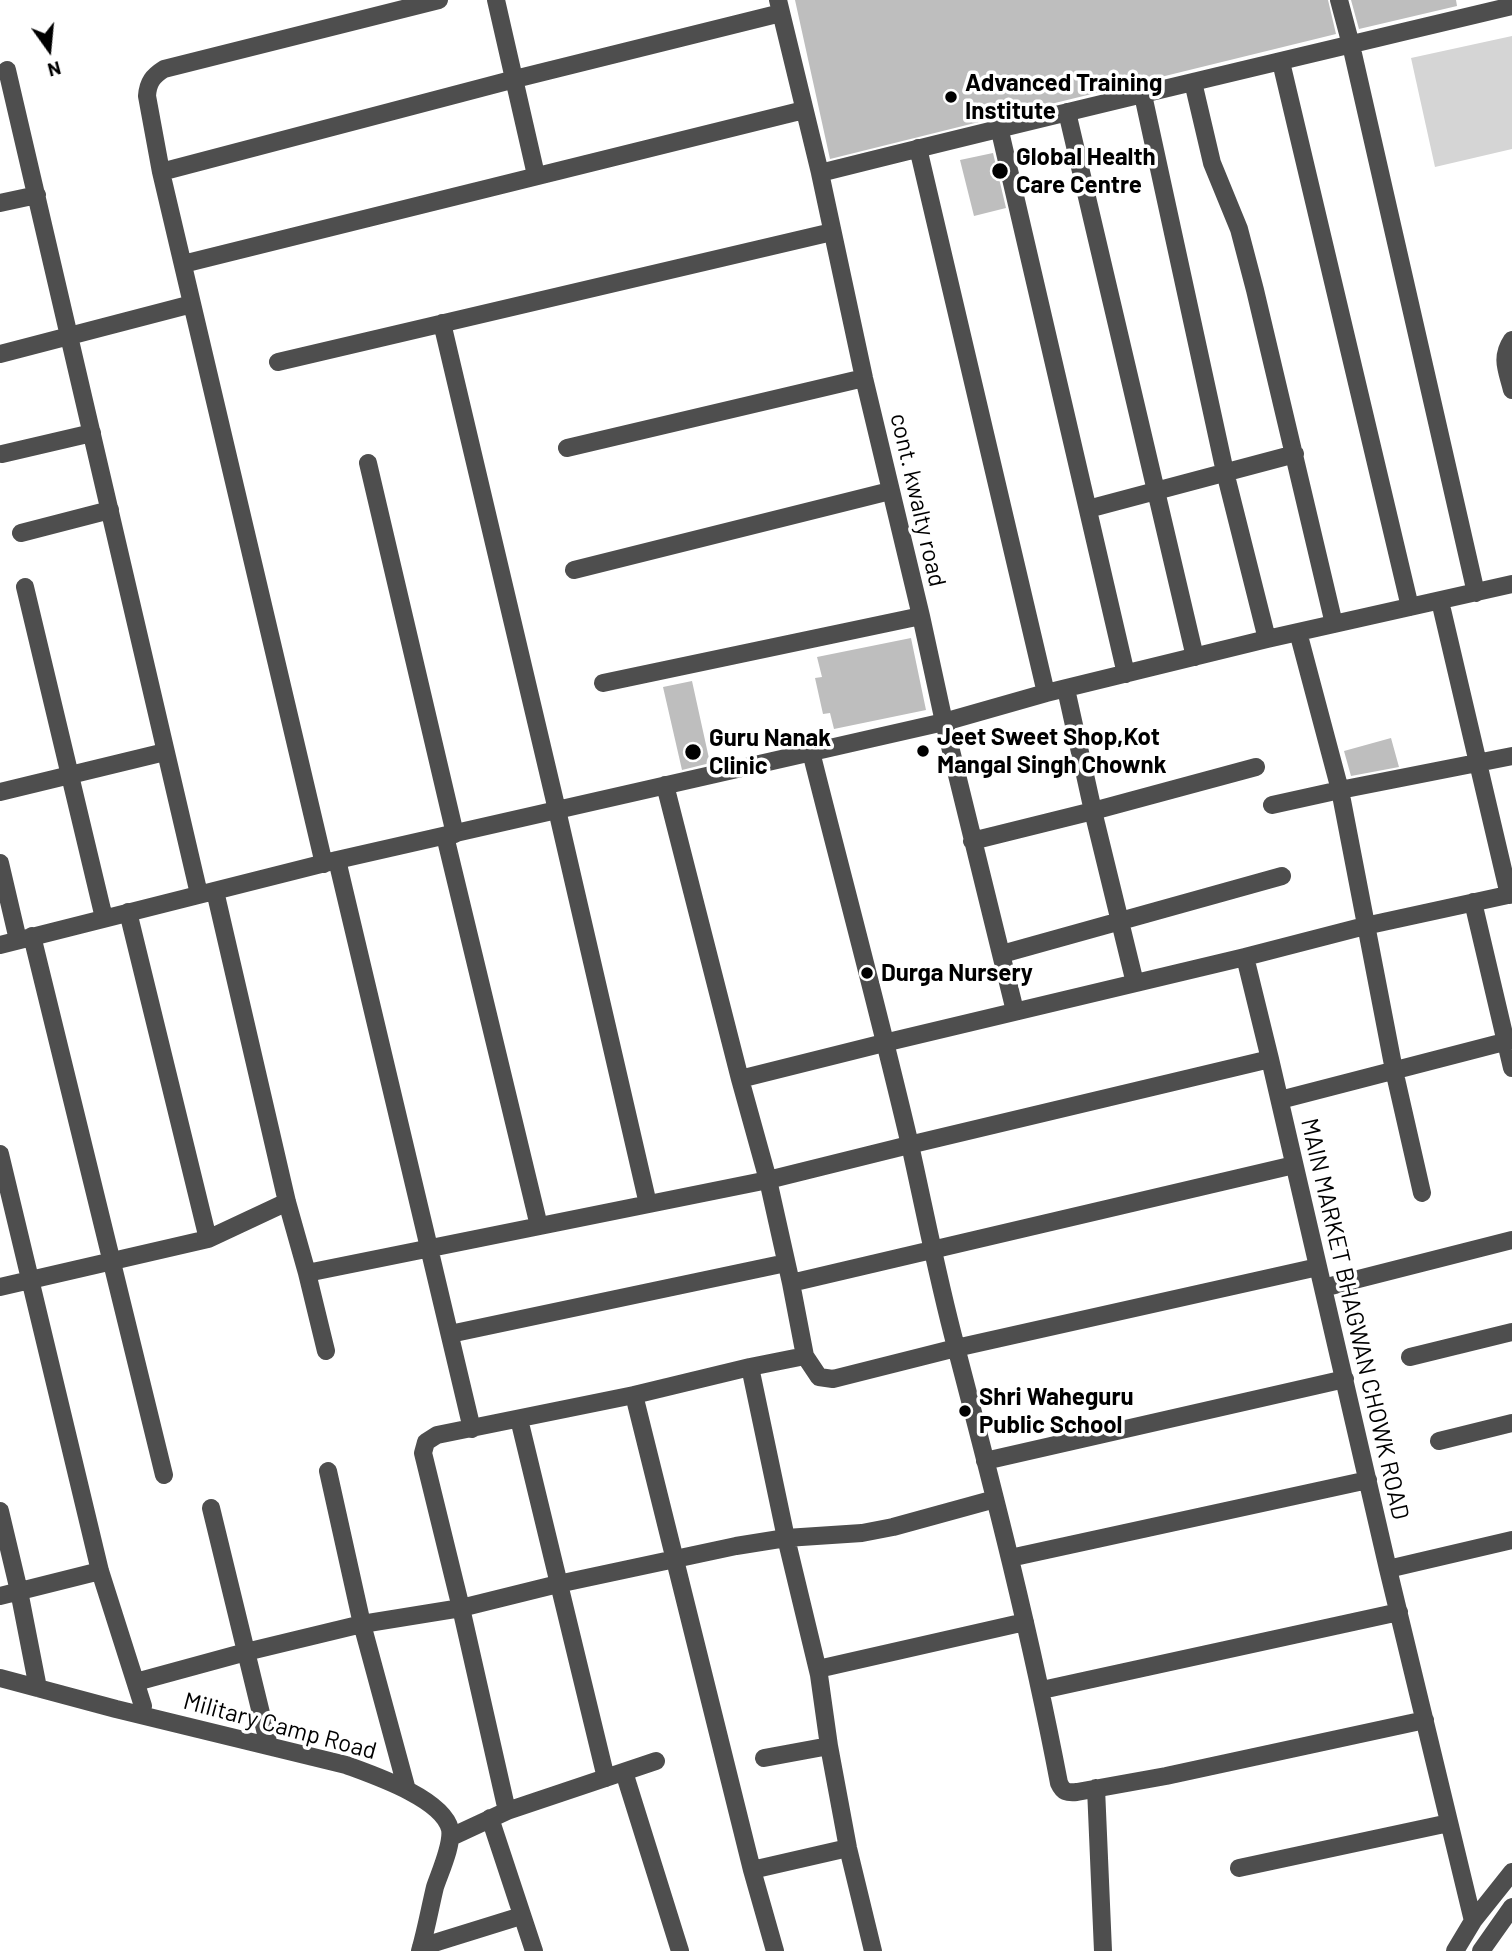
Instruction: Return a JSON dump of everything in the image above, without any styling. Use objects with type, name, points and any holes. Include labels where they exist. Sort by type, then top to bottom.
[{"type":"street","points":[[439,0],[164,69],[150,80],[147,96],[161,172],[192,304],[430,1247],[472,1429]]},
{"type":"street","points":[[496,0],[536,175]]},
{"type":"street","points":[[1339,0],[1476,593]]},
{"type":"street","points":[[820,173],[999,127],[1512,6]]},
{"type":"street","points":[[161,172],[779,7]]},
{"type":"street","name":"cont. kwalty road","points":[[779,7],[820,173],[864,378],[944,722],[1015,1011]]},
{"type":"street","points":[[1281,62],[1409,607]]},
{"type":"street","points":[[7,70],[165,752],[207,892],[326,1350]]},
{"type":"street","points":[[1193,82],[1212,163],[1242,242],[1334,624]]},
{"type":"street","points":[[1143,94],[1225,472],[1266,639]]},
{"type":"street","points":[[183,264],[804,110]]},
{"type":"street","points":[[1068,112],[1195,657]]},
{"type":"street","points":[[999,127],[1126,674]]},
{"type":"street","points":[[918,148],[1046,694]]},
{"type":"street","points":[[0,203],[37,195]]},
{"type":"street","points":[[278,362],[832,232]]},
{"type":"street","points":[[0,354],[192,304]]},
{"type":"street","points":[[442,323],[648,1204]]},
{"type":"street","points":[[1512,340],[1505,352],[1505,361],[1512,390]]},
{"type":"street","points":[[568,447],[864,378]]},
{"type":"street","points":[[2,454],[92,433]]},
{"type":"street","points":[[1088,509],[1294,454]]},
{"type":"street","points":[[368,463],[539,1226]]},
{"type":"street","points":[[574,570],[890,491]]},
{"type":"street","points":[[21,533],[110,510]]},
{"type":"street","points":[[17,940],[331,862],[944,722],[1266,639],[1512,584]]},
{"type":"street","points":[[25,587],[104,918]]},
{"type":"street","points":[[740,1080],[1365,926],[1510,894],[1440,601]]},
{"type":"street","points":[[603,683],[921,616]]},
{"type":"street","points":[[1298,632],[1340,790],[1394,1070],[1422,1193]]},
{"type":"street","points":[[1066,689],[1135,983]]},
{"type":"street","points":[[0,792],[165,752]]},
{"type":"street","points":[[811,752],[1010,1558],[1061,1789],[1068,1793],[1166,1776],[1425,1720]]},
{"type":"street","points":[[1272,805],[1512,756]]},
{"type":"street","points":[[972,841],[1256,767]]},
{"type":"street","points":[[665,785],[768,1180],[805,1356],[819,1377],[832,1379],[956,1348],[1318,1266]]},
{"type":"street","points":[[0,863],[17,940],[110,1262],[164,1475]]},
{"type":"street","points":[[1002,954],[1282,876]]},
{"type":"street","points":[[1473,902],[1509,1041],[1512,1068]]},
{"type":"street","points":[[128,912],[208,1239]]},
{"type":"street","name":"MAIN MARKET BHAGWAN CHOWK ROAD","points":[[1245,957],[1473,1921]]},
{"type":"street","points":[[1280,1100],[1509,1041]]},
{"type":"street","points":[[307,1273],[768,1180],[1270,1059]]},
{"type":"street","points":[[0,1154],[100,1571],[143,1706]]},
{"type":"street","points":[[791,1283],[1294,1165]]},
{"type":"street","points":[[0,1287],[208,1239],[287,1202]]},
{"type":"street","points":[[1323,1289],[1512,1240]]},
{"type":"street","points":[[450,1334],[786,1263]]},
{"type":"street","points":[[1410,1357],[1512,1332]]},
{"type":"street","points":[[507,1811],[423,1454],[426,1443],[437,1435],[634,1395],[805,1356]]},
{"type":"street","points":[[750,1367],[786,1538],[818,1669],[848,1848],[873,1951]]},
{"type":"street","points":[[985,1461],[1345,1379]]},
{"type":"street","points":[[634,1395],[752,1870],[775,1951]]},
{"type":"street","points":[[519,1419],[606,1778]]},
{"type":"street","points":[[1439,1441],[1512,1423]]},
{"type":"street","points":[[328,1471],[362,1625],[407,1790]]},
{"type":"street","points":[[1010,1558],[1368,1480]]},
{"type":"street","points":[[136,1682],[246,1652],[362,1625],[461,1608],[736,1546],[786,1538],[862,1533],[893,1527],[995,1499]]},
{"type":"street","points":[[211,1508],[269,1746]]},
{"type":"street","points":[[0,1511],[38,1688]]},
{"type":"street","points":[[1388,1569],[1512,1540]]},
{"type":"street","points":[[0,1596],[100,1571]]},
{"type":"street","points":[[1041,1690],[1399,1612]]},
{"type":"street","points":[[818,1669],[1025,1622]]},
{"type":"street","name":"Military Camp Road","points":[[0,1678],[346,1765],[407,1790],[435,1809],[450,1827],[451,1837]]},
{"type":"street","points":[[764,1758],[829,1746]]},
{"type":"street","points":[[421,1949],[435,1888],[451,1837],[507,1811],[656,1762]]},
{"type":"street","points":[[624,1772],[680,1951]]},
{"type":"street","points":[[1096,1788],[1103,1951]]},
{"type":"street","points":[[490,1818],[534,1951]]},
{"type":"street","points":[[1239,1868],[1449,1823]]},
{"type":"street","points":[[752,1870],[848,1848]]},
{"type":"street","points":[[1455,1951],[1473,1921],[1512,1872]]},
{"type":"street","points":[[1481,1951],[1512,1907]]},
{"type":"street","points":[[421,1949],[521,1916]]},
{"type":"shaded area","points":[[1512,36],[1512,149],[1435,167],[1411,58]]},
{"type":"building","name":"Advanced Training Institute","points":[[795,0],[1328,0],[1336,34],[830,159]]},
{"type":"building","points":[[1351,0],[1456,0],[1457,6],[1359,29]]},
{"type":"building","points":[[993,153],[1006,208],[974,216],[960,160]]},
{"type":"building","points":[[911,638],[926,710],[834,729],[830,713],[823,714],[815,678],[822,677],[817,657]]},
{"type":"building","points":[[692,681],[710,763],[682,770],[663,687]]},
{"type":"building","points":[[1391,738],[1399,767],[1351,776],[1344,751]]},
{"type":"place","name":"Advanced Training Institute","points":[[951,97]]},
{"type":"place","name":"Global Health Care Centre","points":[[1000,171]]},
{"type":"place","name":"Jeet Sweet Shop,Kot Mangal Singh Chownk","points":[[923,751]]},
{"type":"place","name":"Guru Nanak Clinic","points":[[693,752]]},
{"type":"place","name":"Durga Nursery","points":[[867,973]]},
{"type":"place","name":"Shri Waheguru Public School","points":[[965,1411]]}]
